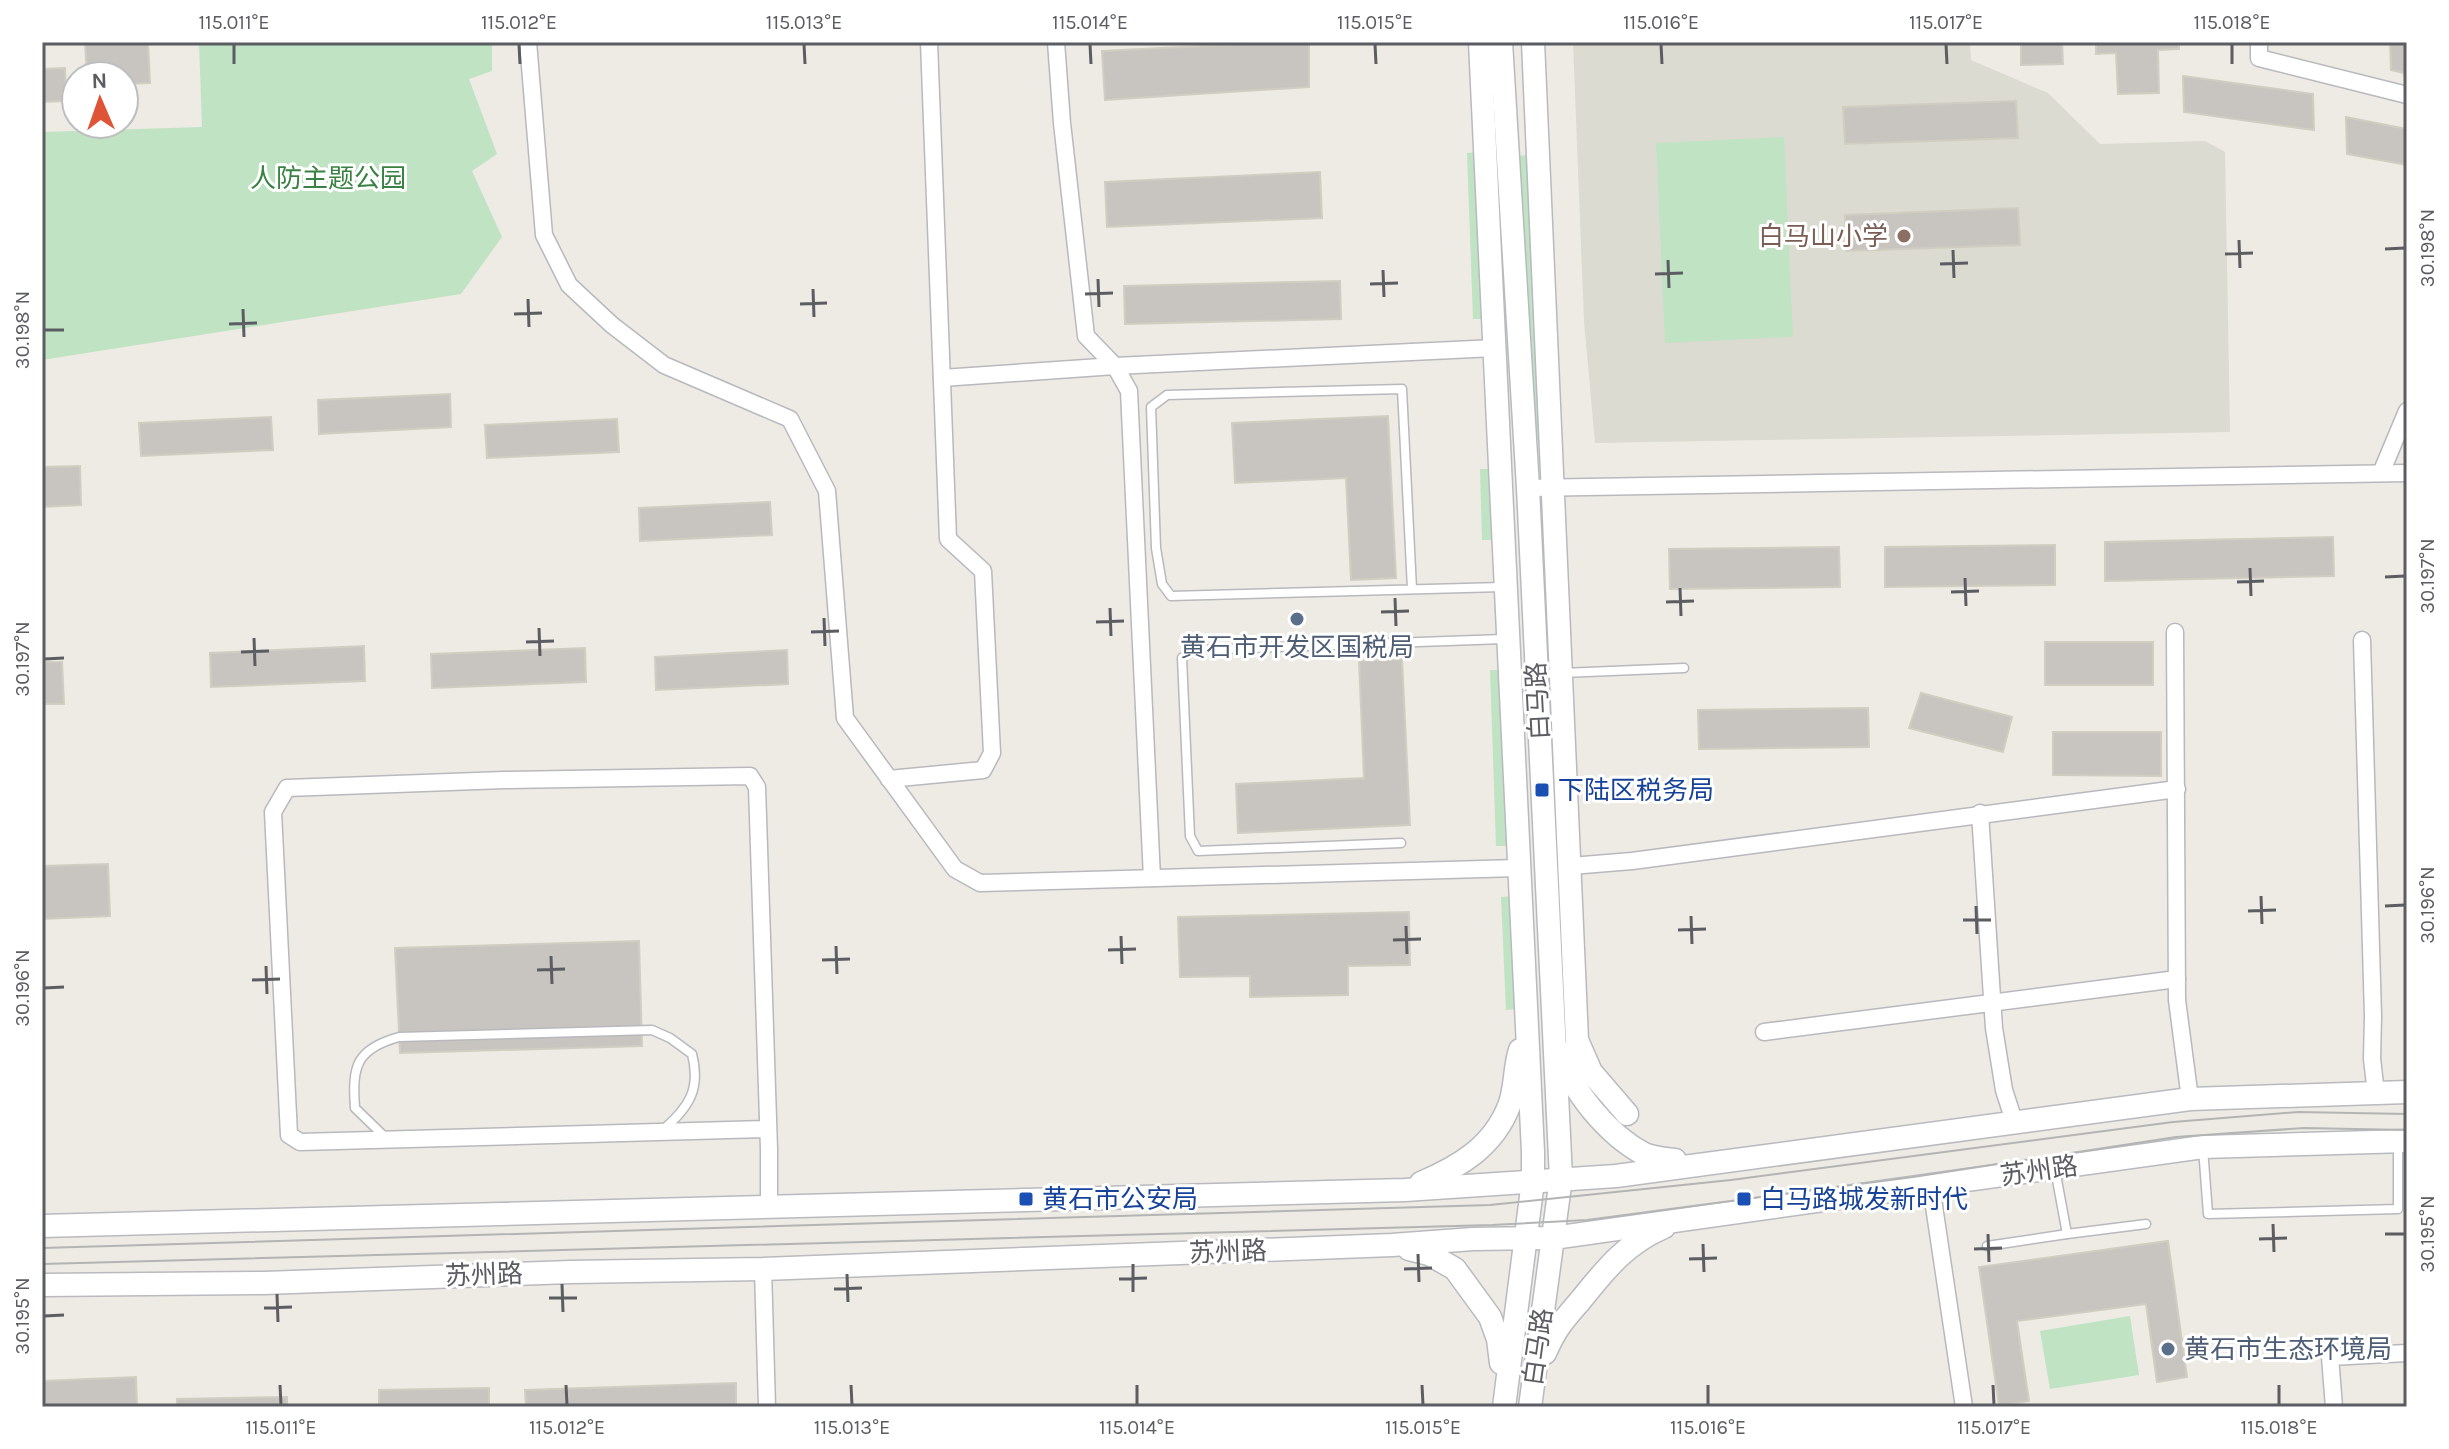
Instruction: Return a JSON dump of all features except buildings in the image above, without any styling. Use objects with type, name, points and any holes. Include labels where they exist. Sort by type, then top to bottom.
[{"type":"main road","name":"白马路","points":[[1480,42],[1533,1181],[1505,1402]]},
{"type":"main road","name":"白马路","points":[[1501,42],[1528,488],[1561,1178],[1530,1404]]},
{"type":"main road","points":[[1533,42],[1577,1040],[1591,1072],[1627,1114]]},
{"type":"main road","points":[[1552,1005],[1565,1065],[1593,1111],[1610,1129],[1646,1155],[1696,1164]]},
{"type":"main road","points":[[1405,1190],[1463,1164],[1485,1145],[1509,1105],[1527,1030]]},
{"type":"main road","name":"苏州路","points":[[42,1226],[1405,1190],[1616,1176],[2190,1099],[2407,1092]]},
{"type":"main road","name":"苏州路","points":[[42,1285],[264,1283],[570,1272],[763,1269],[1553,1238],[2203,1147],[2402,1141]]},
{"type":"main road","points":[[1530,1404],[1541,1362],[1557,1326],[1601,1273],[1643,1236],[1683,1218]]},
{"type":"main road","points":[[1392,1245],[1429,1254],[1455,1269],[1490,1317],[1498,1339],[1505,1402]]},
{"type":"street","points":[[528,42],[544,235],[569,285],[612,325],[664,365],[790,419],[827,491],[845,718],[955,869],[980,883],[1518,868]]},
{"type":"street","points":[[889,779],[983,770],[992,753],[983,571],[948,539],[929,42]]},
{"type":"street","points":[[1056,42],[1086,336],[1115,366],[1129,391],[1152,878]]},
{"type":"street","points":[[2259,42],[2259,58],[2407,95]]},
{"type":"street","points":[[942,378],[1115,366],[1495,348]]},
{"type":"street","points":[[2381,473],[2407,411]]},
{"type":"street","points":[[1528,488],[2407,473]]},
{"type":"street","points":[[2175,632],[2177,1000],[2190,1099]]},
{"type":"street","points":[[2362,640],[2372,1059],[2376,1093]]},
{"type":"street","points":[[768,1129],[300,1142],[289,1135],[273,812],[287,788],[750,776],[757,787],[768,1129],[769,1206]]},
{"type":"street","points":[[1571,866],[1632,861],[2177,789]]},
{"type":"street","points":[[1980,813],[1992,1001],[2004,1090],[2014,1121]]},
{"type":"street","points":[[1764,1032],[2177,979]]},
{"type":"street","points":[[1931,1186],[1964,1407]]},
{"type":"street","points":[[763,1269],[767,1407]]},
{"type":"street","points":[[2334,1407],[2330,1357],[2407,1353]]},
{"type":"lane","points":[[1412,589],[1402,389],[1167,395],[1151,407],[1156,548],[1162,584],[1171,596],[1412,589],[1507,586]]},
{"type":"lane","points":[[1401,843],[1198,851],[1190,836],[1182,658],[1193,650],[1509,639]]},
{"type":"lane","points":[[1537,674],[1684,668]]},
{"type":"lane","points":[[388,1140],[355,1108],[353,1077],[363,1055],[379,1043],[399,1037],[652,1030],[670,1038],[692,1054],[696,1069],[695,1084],[685,1110],[660,1132]]},
{"type":"lane","points":[[2203,1147],[2208,1214],[2398,1209],[2402,1141]]},
{"type":"lane","points":[[2055,1168],[2067,1234]]},
{"type":"lane","points":[[1987,1246],[2146,1224]]},
{"type":"shaded area","name":"白马山小学","points":[[1573,42],[1970,42],[1971,60],[2048,93],[2100,144],[2205,141],[2225,152],[2230,432],[1595,443],[1584,321]]},
{"type":"green space","name":"人防主题公园","points":[[199,42],[492,42],[492,71],[469,79],[497,154],[472,171],[502,237],[461,294],[42,360],[42,132],[60,131],[60,140],[140,140],[140,129],[202,127]]},
{"type":"green space","points":[[1784,137],[1793,337],[1665,343],[1656,143]]},
{"type":"green space","points":[[1478,152],[1484,319],[1473,319],[1467,153]]},
{"type":"green space","points":[[1528,155],[1541,440],[1530,441],[1517,156]]},
{"type":"green space","points":[[1480,469],[1490,469],[1492,540],[1482,540]]},
{"type":"green space","points":[[1490,670],[1501,670],[1507,846],[1496,846]]},
{"type":"green space","points":[[1512,896],[1517,1009],[1506,1010],[1501,897]]},
{"type":"green space","points":[[2130,1316],[2139,1375],[2050,1389],[2040,1331]]},
{"type":"tram line","points":[[42,1248],[1490,1205],[1731,1180],[2173,1122],[2298,1112],[2407,1114]]},
{"type":"tram line","points":[[42,1264],[1587,1220],[1913,1177],[2176,1137],[2304,1128],[2407,1130]]},
{"type":"place","name":"白马山小学","points":[[1904,236]]},
{"type":"place","name":"黄石市开发区国税局","points":[[1297,619]]},
{"type":"place","name":"下陆区税务局","points":[[1542,790]]},
{"type":"place","name":"黄石市公安局","points":[[1026,1199]]},
{"type":"place","name":"白马路城发新时代","points":[[1744,1199]]},
{"type":"place","name":"黄石市生态环境局","points":[[2168,1349]]}]
